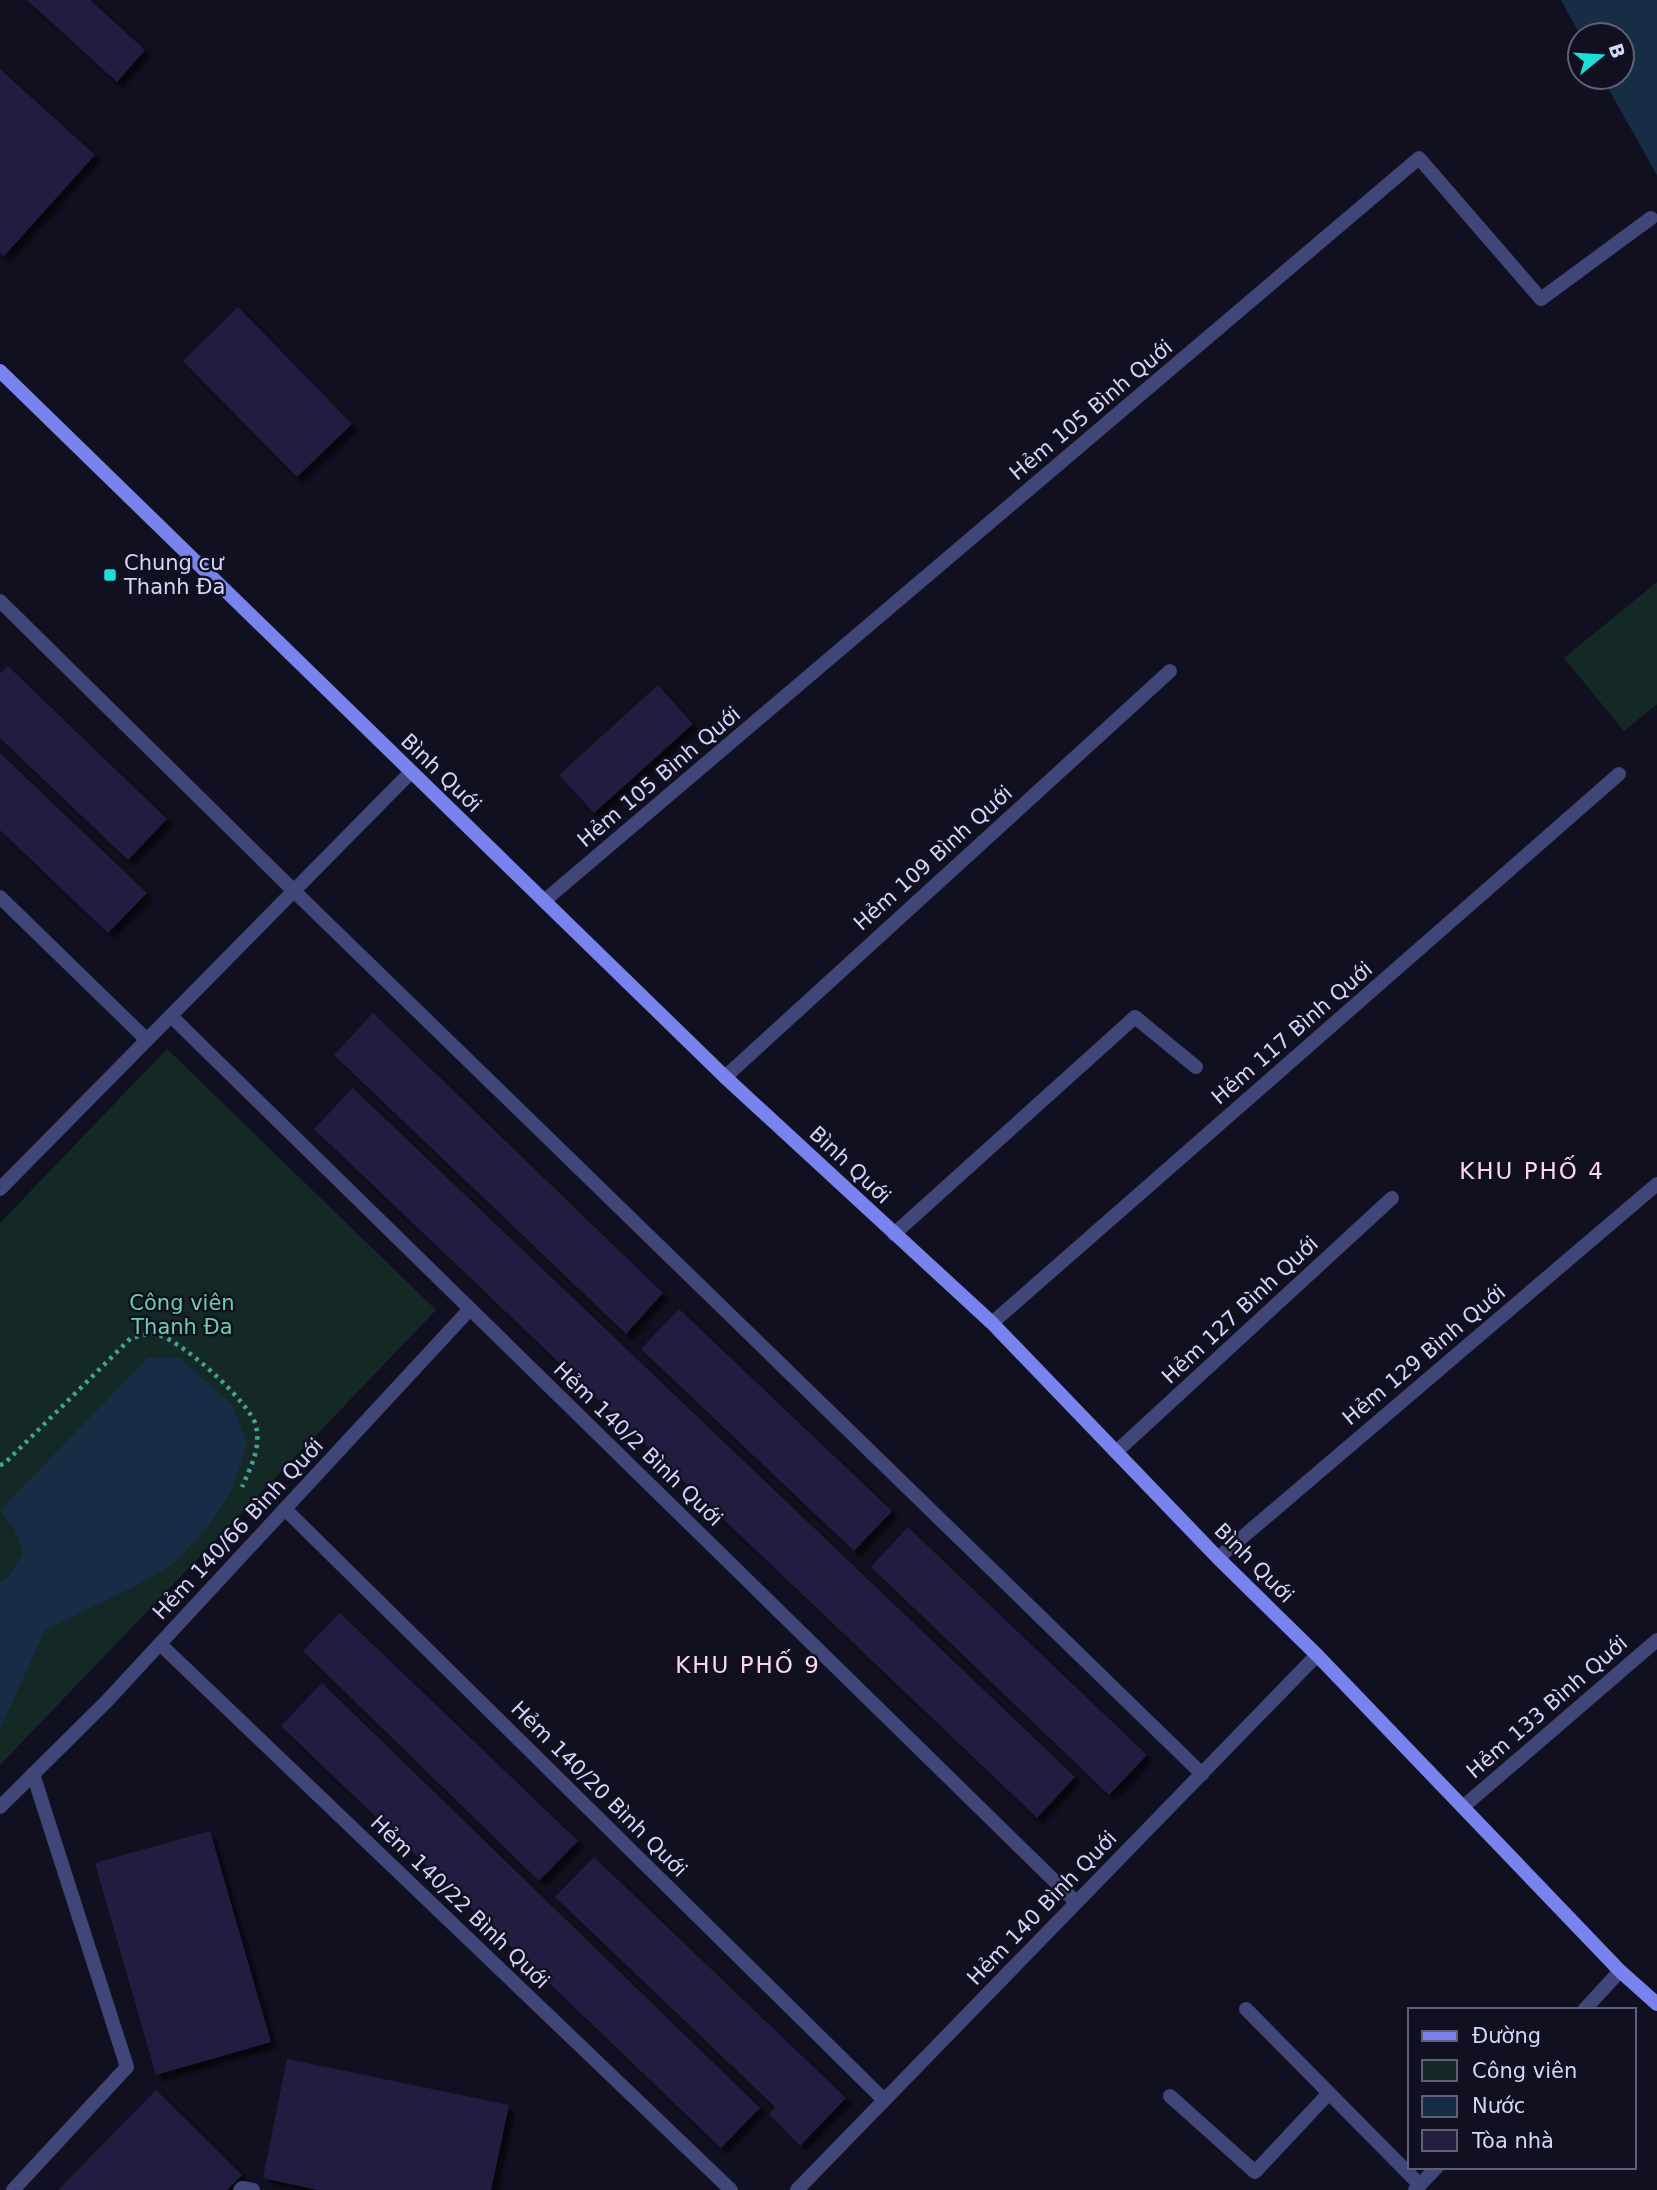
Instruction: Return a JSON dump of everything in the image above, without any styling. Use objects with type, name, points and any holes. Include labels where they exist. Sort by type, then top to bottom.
[{"type":"main road","name":"Bình Quới","points":[[0,372],[725,1077],[992,1323],[1217,1558],[1317,1655],[1464,1806],[1620,1971],[1657,2004]]},
{"type":"street","name":"Hẻm 105 Bình Quới","points":[[544,901],[1419,158],[1541,299],[1651,218]]},
{"type":"street","points":[[0,601],[294,891],[1202,1774]]},
{"type":"street","name":"Hẻm 109 Bình Quới","points":[[725,1077],[1170,671]]},
{"type":"street","points":[[0,1189],[411,772]]},
{"type":"street","name":"Hẻm 117 Bình Quới","points":[[992,1323],[1619,774]]},
{"type":"street","points":[[0,897],[147,1040]]},
{"type":"street","name":"Hẻm 140/2 Bình Quới","points":[[171,1016],[1076,1902]]},
{"type":"street","points":[[894,1234],[1135,1017],[1196,1067]]},
{"type":"street","name":"Hẻm 129 Bình Quới","points":[[1217,1558],[1657,1184]]},
{"type":"street","name":"Hẻm 127 Bình Quới","points":[[1116,1452],[1392,1198]]},
{"type":"street","name":"Hẻm 140/66 Bình Quới","points":[[0,1807],[160,1644],[470,1309]]},
{"type":"street","name":"Hẻm 140/20 Bình Quới","points":[[285,1509],[884,2100]]},
{"type":"street","name":"Hẻm 133 Bình Quới","points":[[1464,1806],[1657,1640]]},
{"type":"street","name":"Hẻm 140/22 Bình Quới","points":[[160,1644],[731,2190]]},
{"type":"street","name":"Hẻm 140 Bình Quới","points":[[797,2190],[1317,1655]]},
{"type":"street","points":[[13,2190],[127,2067],[33,1774]]},
{"type":"street","points":[[1586,2008],[1620,1971]]},
{"type":"street","points":[[1246,2009],[1418,2188],[1435,2169]]},
{"type":"street","points":[[1170,2096],[1255,2172],[1329,2093]]},
{"type":"path","points":[[0,1465],[131,1338],[155,1333],[181,1346],[238,1396],[256,1423],[258,1451],[242,1488]]},
{"type":"green space","points":[[1657,582],[1657,704],[1624,731],[1564,658]]},
{"type":"green space","name":"Công viên Thanh Đa","points":[[167,1049],[436,1310],[0,1765],[0,1223]]},
{"type":"water","points":[[1561,0],[1657,0],[1657,175],[1610,91],[1636,91],[1636,21],[1572,21]]},
{"type":"water","points":[[148,1358],[180,1358],[233,1406],[247,1445],[233,1487],[209,1526],[171,1566],[45,1630],[0,1729],[0,1582],[8,1578],[23,1553],[14,1529],[0,1510]]},
{"type":"building","points":[[27,0],[90,0],[145,50],[117,82]]},
{"type":"building","points":[[0,69],[95,155],[4,256],[0,252]]},
{"type":"building","points":[[238,307],[352,424],[297,477],[183,361]]},
{"type":"building","points":[[8,666],[167,819],[128,860],[0,738],[0,674]]},
{"type":"building","points":[[658,685],[693,724],[594,813],[559,775]]},
{"type":"building","points":[[0,753],[147,893],[108,933],[0,830]]},
{"type":"building","points":[[373,1013],[663,1293],[626,1334],[334,1055]]},
{"type":"building","points":[[353,1088],[1075,1777],[1037,1818],[314,1129]]},
{"type":"building","points":[[679,1309],[892,1511],[854,1551],[641,1349]]},
{"type":"building","points":[[908,1527],[1147,1755],[1109,1795],[871,1567]]},
{"type":"building","points":[[340,1613],[578,1841],[539,1881],[303,1651]]},
{"type":"building","points":[[322,1683],[760,2108],[721,2148],[281,1726]]},
{"type":"building","points":[[210,1831],[271,2042],[156,2075],[95,1863]]},
{"type":"building","points":[[594,1857],[846,2098],[800,2146],[769,2114],[775,2107],[555,1897]]},
{"type":"building","points":[[287,2059],[509,2105],[491,2190],[318,2190],[263,2178]]},
{"type":"building","points":[[156,2090],[242,2175],[227,2190],[58,2190]]},
{"type":"place","name":"Chung cư Thanh Đa","points":[[110,575]]},
{"type":"district","name":"KHU PHỐ 4","points":[[1532,1171]]},
{"type":"district","name":"KHU PHỐ 9","points":[[748,1665]]}]
